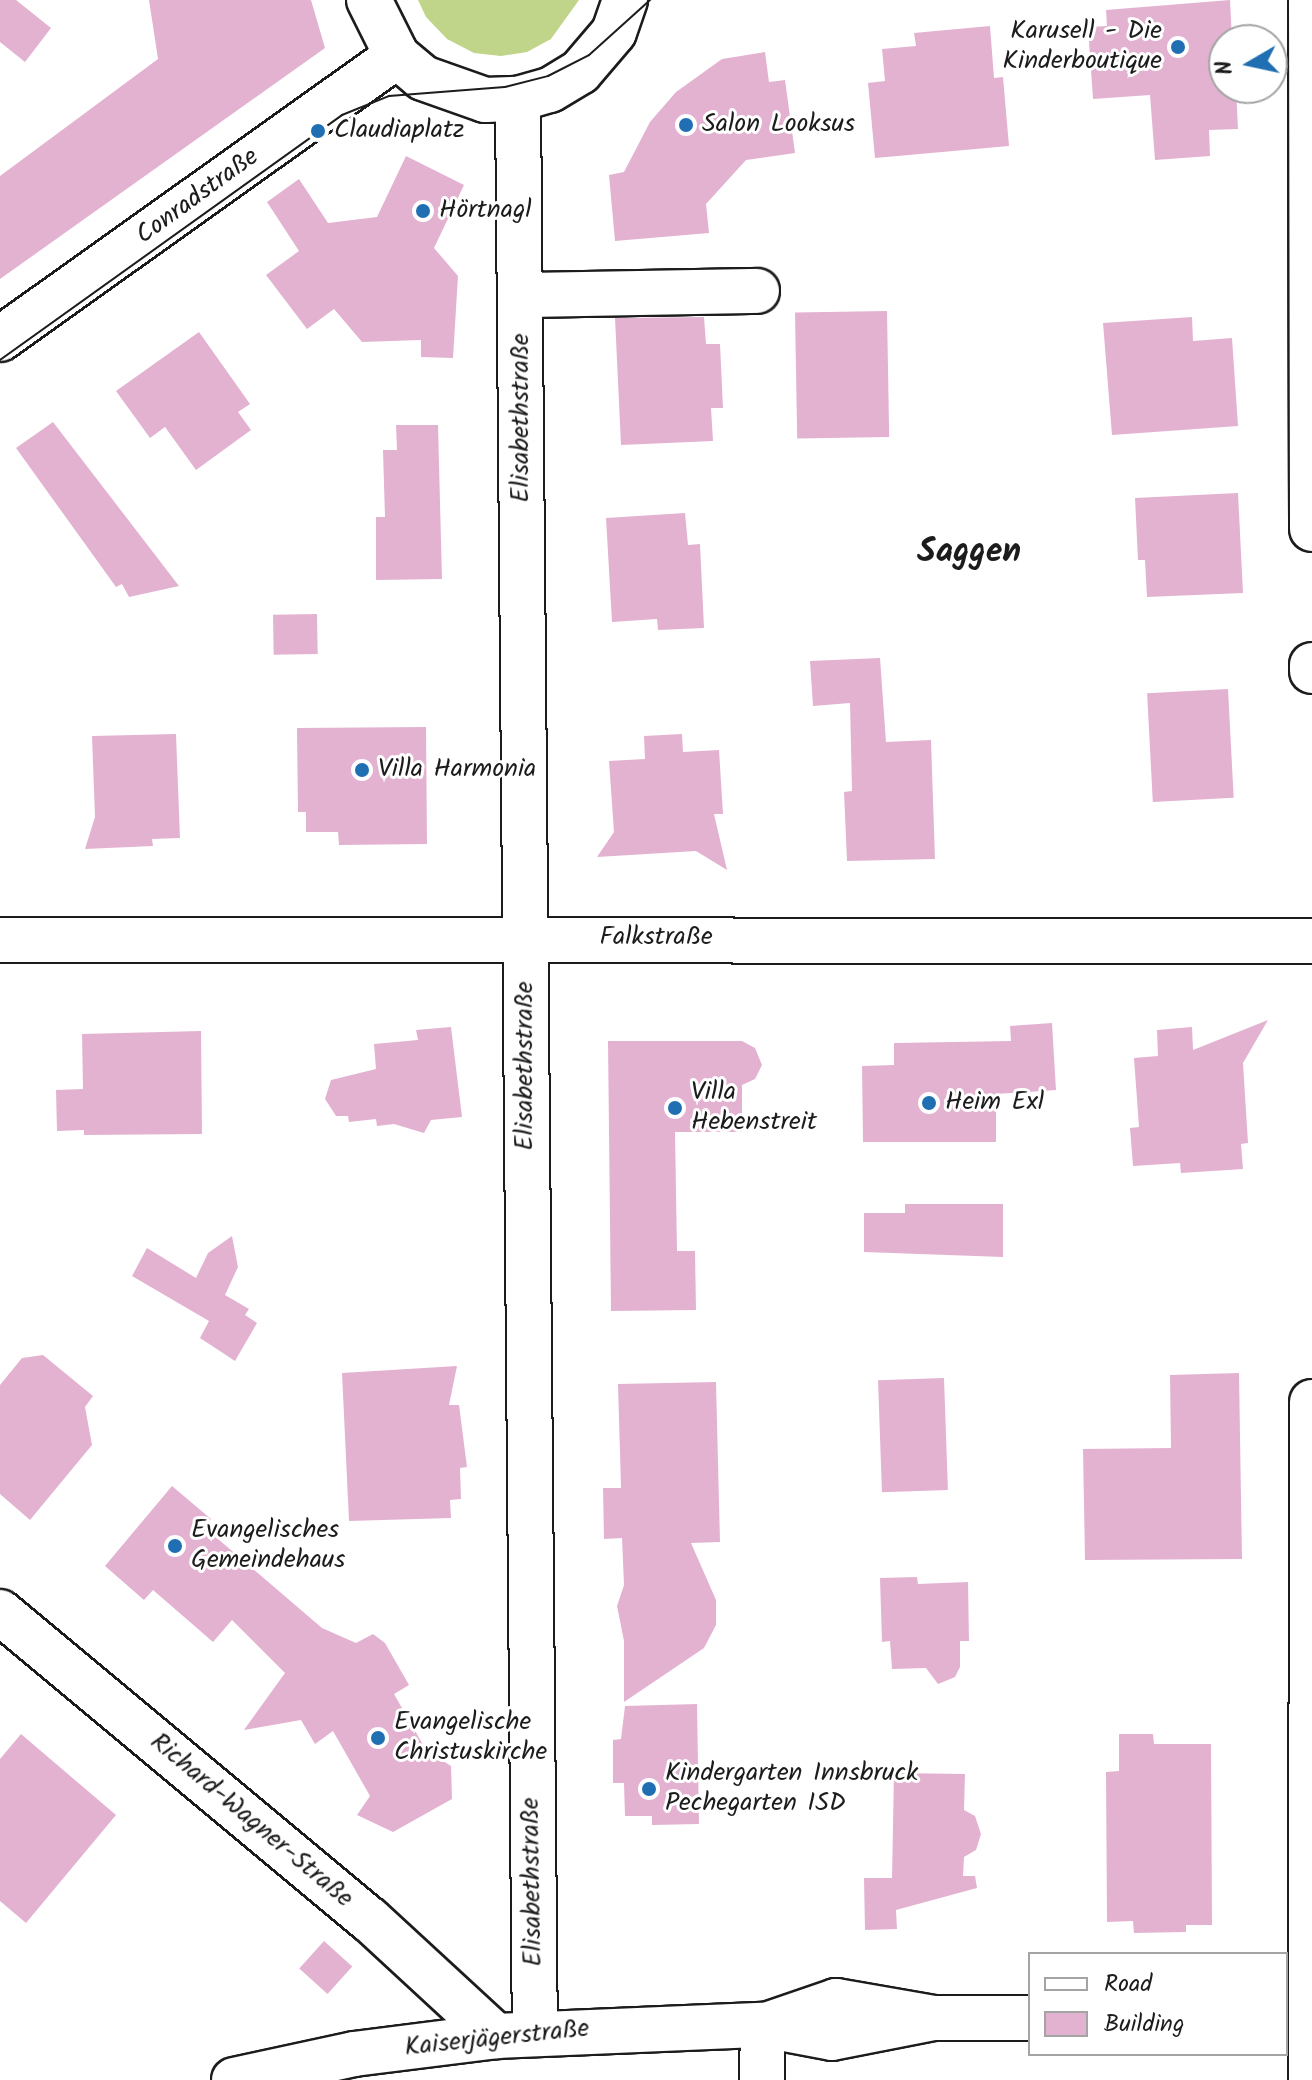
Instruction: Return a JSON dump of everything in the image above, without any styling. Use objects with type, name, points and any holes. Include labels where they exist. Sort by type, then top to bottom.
[{"type":"street","points":[[369,0],[397,56],[423,78],[457,94],[485,100],[518,99],[550,90],[580,72],[614,32],[625,0]]},
{"type":"street","points":[[1311,0],[1312,529]]},
{"type":"street","name":"Conradstraße","points":[[0,339],[397,56]]},
{"type":"street","name":"Elisabethstraße","points":[[516,2035],[525,937],[518,99]]},
{"type":"street","points":[[522,295],[757,291]]},
{"type":"street","name":"Falkstraße","points":[[0,940],[525,937],[1312,941]]},
{"type":"street","points":[[1311,2080],[1303,2020],[1312,1402]]},
{"type":"street","name":"Richard-Wagner-Straße","points":[[0,1612],[369,1919],[516,2035]]},
{"type":"street","name":"Kaiserjägerstraße","points":[[234,2080],[354,2054],[516,2035],[763,2025],[832,2038],[934,2018],[1028,2018]]},
{"type":"street","points":[[762,2080],[763,2025]]},
{"type":"green space","points":[[418,0],[579,0],[551,39],[527,52],[501,56],[474,53],[447,39],[426,17]]},
{"type":"building","points":[[0,0],[16,0],[51,28],[25,62],[0,42]]},
{"type":"building","points":[[149,0],[311,0],[325,48],[0,279],[0,176],[158,59]]},
{"type":"building","points":[[1230,0],[1231,24],[1208,24],[1208,104],[1237,104],[1238,129],[1209,130],[1210,156],[1155,160],[1150,95],[1093,99],[1088,27],[1107,26],[1106,10]]},
{"type":"building","points":[[990,26],[994,78],[1003,77],[1009,146],[875,158],[868,83],[885,81],[882,49],[916,46],[914,33]]},
{"type":"building","points":[[765,52],[769,82],[785,80],[795,153],[746,160],[706,204],[709,233],[615,241],[609,175],[624,172],[650,122],[676,92],[722,59]]},
{"type":"building","points":[[406,156],[464,185],[434,248],[458,276],[453,358],[421,357],[421,340],[362,342],[334,309],[307,329],[266,275],[299,251],[267,202],[299,179],[328,223],[377,217]]},
{"type":"building","points":[[887,311],[889,437],[797,439],[795,313]]},
{"type":"building","points":[[704,317],[706,344],[720,344],[723,408],[711,408],[713,441],[621,445],[615,318]]},
{"type":"building","points":[[1192,317],[1193,341],[1232,338],[1238,426],[1112,435],[1103,323]]},
{"type":"building","points":[[199,332],[250,404],[238,412],[251,430],[196,470],[165,427],[150,438],[116,391]]},
{"type":"building","points":[[53,422],[179,586],[129,597],[122,584],[116,587],[16,448]]},
{"type":"building","points":[[396,425],[438,425],[442,579],[376,580],[376,517],[385,517],[383,450],[397,450]]},
{"type":"building","points":[[1238,493],[1243,593],[1147,597],[1145,560],[1138,560],[1135,498]]},
{"type":"building","points":[[685,513],[688,545],[700,544],[704,628],[658,630],[657,619],[612,622],[606,518]]},
{"type":"building","points":[[317,614],[318,654],[274,655],[273,615]]},
{"type":"building","points":[[880,658],[886,742],[931,740],[935,859],[847,861],[844,792],[852,791],[850,703],[813,706],[810,661]]},
{"type":"building","points":[[1228,689],[1234,798],[1153,802],[1147,693]]},
{"type":"building","name":"Villa Harmonia","points":[[426,727],[427,844],[339,845],[338,832],[306,832],[306,812],[298,812],[297,728]]},
{"type":"building","points":[[176,734],[180,838],[152,839],[153,846],[85,849],[95,817],[92,736]]},
{"type":"building","points":[[682,734],[683,752],[719,750],[723,814],[714,814],[727,870],[696,851],[597,857],[614,832],[609,761],[645,759],[644,736]]},
{"type":"building","points":[[1268,1020],[1243,1063],[1248,1143],[1241,1144],[1243,1169],[1181,1173],[1180,1163],[1133,1166],[1130,1128],[1139,1127],[1134,1058],[1158,1056],[1157,1030],[1192,1027],[1193,1050]]},
{"type":"building","name":"Heim Exl","points":[[1052,1023],[1056,1090],[996,1094],[996,1142],[863,1142],[862,1066],[894,1065],[894,1043],[1011,1041],[1010,1026]]},
{"type":"building","points":[[451,1027],[462,1117],[431,1120],[424,1133],[394,1124],[377,1126],[376,1119],[349,1122],[348,1116],[336,1116],[325,1099],[331,1080],[376,1069],[374,1044],[418,1040],[416,1030]]},
{"type":"building","points":[[201,1031],[202,1134],[84,1135],[84,1130],[57,1131],[56,1090],[83,1089],[82,1034]]},
{"type":"building","points":[[608,1041],[742,1041],[755,1048],[762,1065],[755,1079],[742,1085],[742,1132],[675,1132],[677,1251],[695,1251],[696,1310],[611,1311]]},
{"type":"building","points":[[905,1204],[1003,1204],[1003,1257],[864,1252],[864,1213],[905,1213]]},
{"type":"building","points":[[232,1236],[238,1267],[225,1295],[249,1309],[245,1315],[257,1323],[235,1361],[200,1338],[209,1321],[132,1276],[147,1248],[196,1278],[208,1253]]},
{"type":"building","points":[[43,1355],[93,1396],[85,1407],[92,1445],[30,1520],[0,1494],[0,1385],[22,1358]]},
{"type":"building","points":[[457,1366],[449,1405],[459,1405],[467,1467],[460,1468],[461,1499],[450,1500],[451,1518],[349,1521],[342,1373]]},
{"type":"building","points":[[1239,1373],[1242,1559],[1085,1560],[1083,1449],[1171,1448],[1170,1375]]},
{"type":"building","points":[[944,1378],[948,1490],[882,1492],[878,1380]]},
{"type":"building","points":[[716,1382],[720,1542],[691,1543],[716,1600],[716,1625],[704,1648],[624,1702],[624,1641],[617,1606],[624,1585],[622,1538],[604,1539],[603,1488],[621,1488],[618,1384]]},
{"type":"building","points":[[172,1486],[211,1519],[204,1527],[322,1628],[356,1643],[373,1634],[385,1643],[409,1685],[394,1694],[426,1750],[451,1766],[452,1799],[393,1832],[357,1815],[370,1796],[333,1731],[315,1744],[301,1720],[244,1730],[285,1673],[232,1620],[213,1642],[153,1590],[144,1600],[105,1566]]},
{"type":"building","points":[[917,1577],[918,1584],[968,1582],[969,1641],[960,1641],[960,1667],[955,1677],[938,1684],[926,1668],[892,1669],[890,1641],[882,1642],[880,1578]]},
{"type":"building","points":[[697,1704],[699,1824],[652,1825],[652,1816],[625,1816],[624,1783],[613,1783],[613,1740],[621,1739],[625,1706]]},
{"type":"building","points":[[21,1734],[116,1815],[26,1923],[0,1901],[0,1759]]},
{"type":"building","points":[[1119,1734],[1153,1734],[1154,1744],[1211,1744],[1212,1925],[1186,1925],[1186,1932],[1134,1933],[1133,1921],[1107,1922],[1106,1772],[1119,1771]]},
{"type":"building","points":[[894,1773],[965,1774],[964,1810],[975,1816],[981,1834],[976,1850],[964,1857],[963,1876],[975,1876],[977,1888],[896,1910],[897,1929],[865,1930],[864,1878],[892,1878]]},
{"type":"building","points":[[324,1941],[352,1966],[327,1994],[299,1968]]},
{"type":"tram line","points":[[0,360],[342,115],[389,96],[505,87],[548,76],[589,55],[650,0]]},
{"type":"place","name":"Karusell - Die Kinderboutique","points":[[1178,47]]},
{"type":"place","name":"Salon Looksus","points":[[686,125]]},
{"type":"place","name":"Claudiaplatz","points":[[318,131]]},
{"type":"place","name":"Hörtnagl","points":[[423,211]]},
{"type":"place","name":"Villa Harmonia","points":[[362,770]]},
{"type":"place","name":"Heim Exl","points":[[929,1103]]},
{"type":"place","name":"Villa Hebenstreit","points":[[675,1108]]},
{"type":"place","name":"Evangelisches Gemeindehaus","points":[[175,1546]]},
{"type":"place","name":"Evangelische Christuskirche","points":[[378,1738]]},
{"type":"place","name":"Kindergarten Innsbruck Pechegarten ISD","points":[[649,1789]]},
{"type":"district","name":"Saggen","points":[[969,553]]}]
